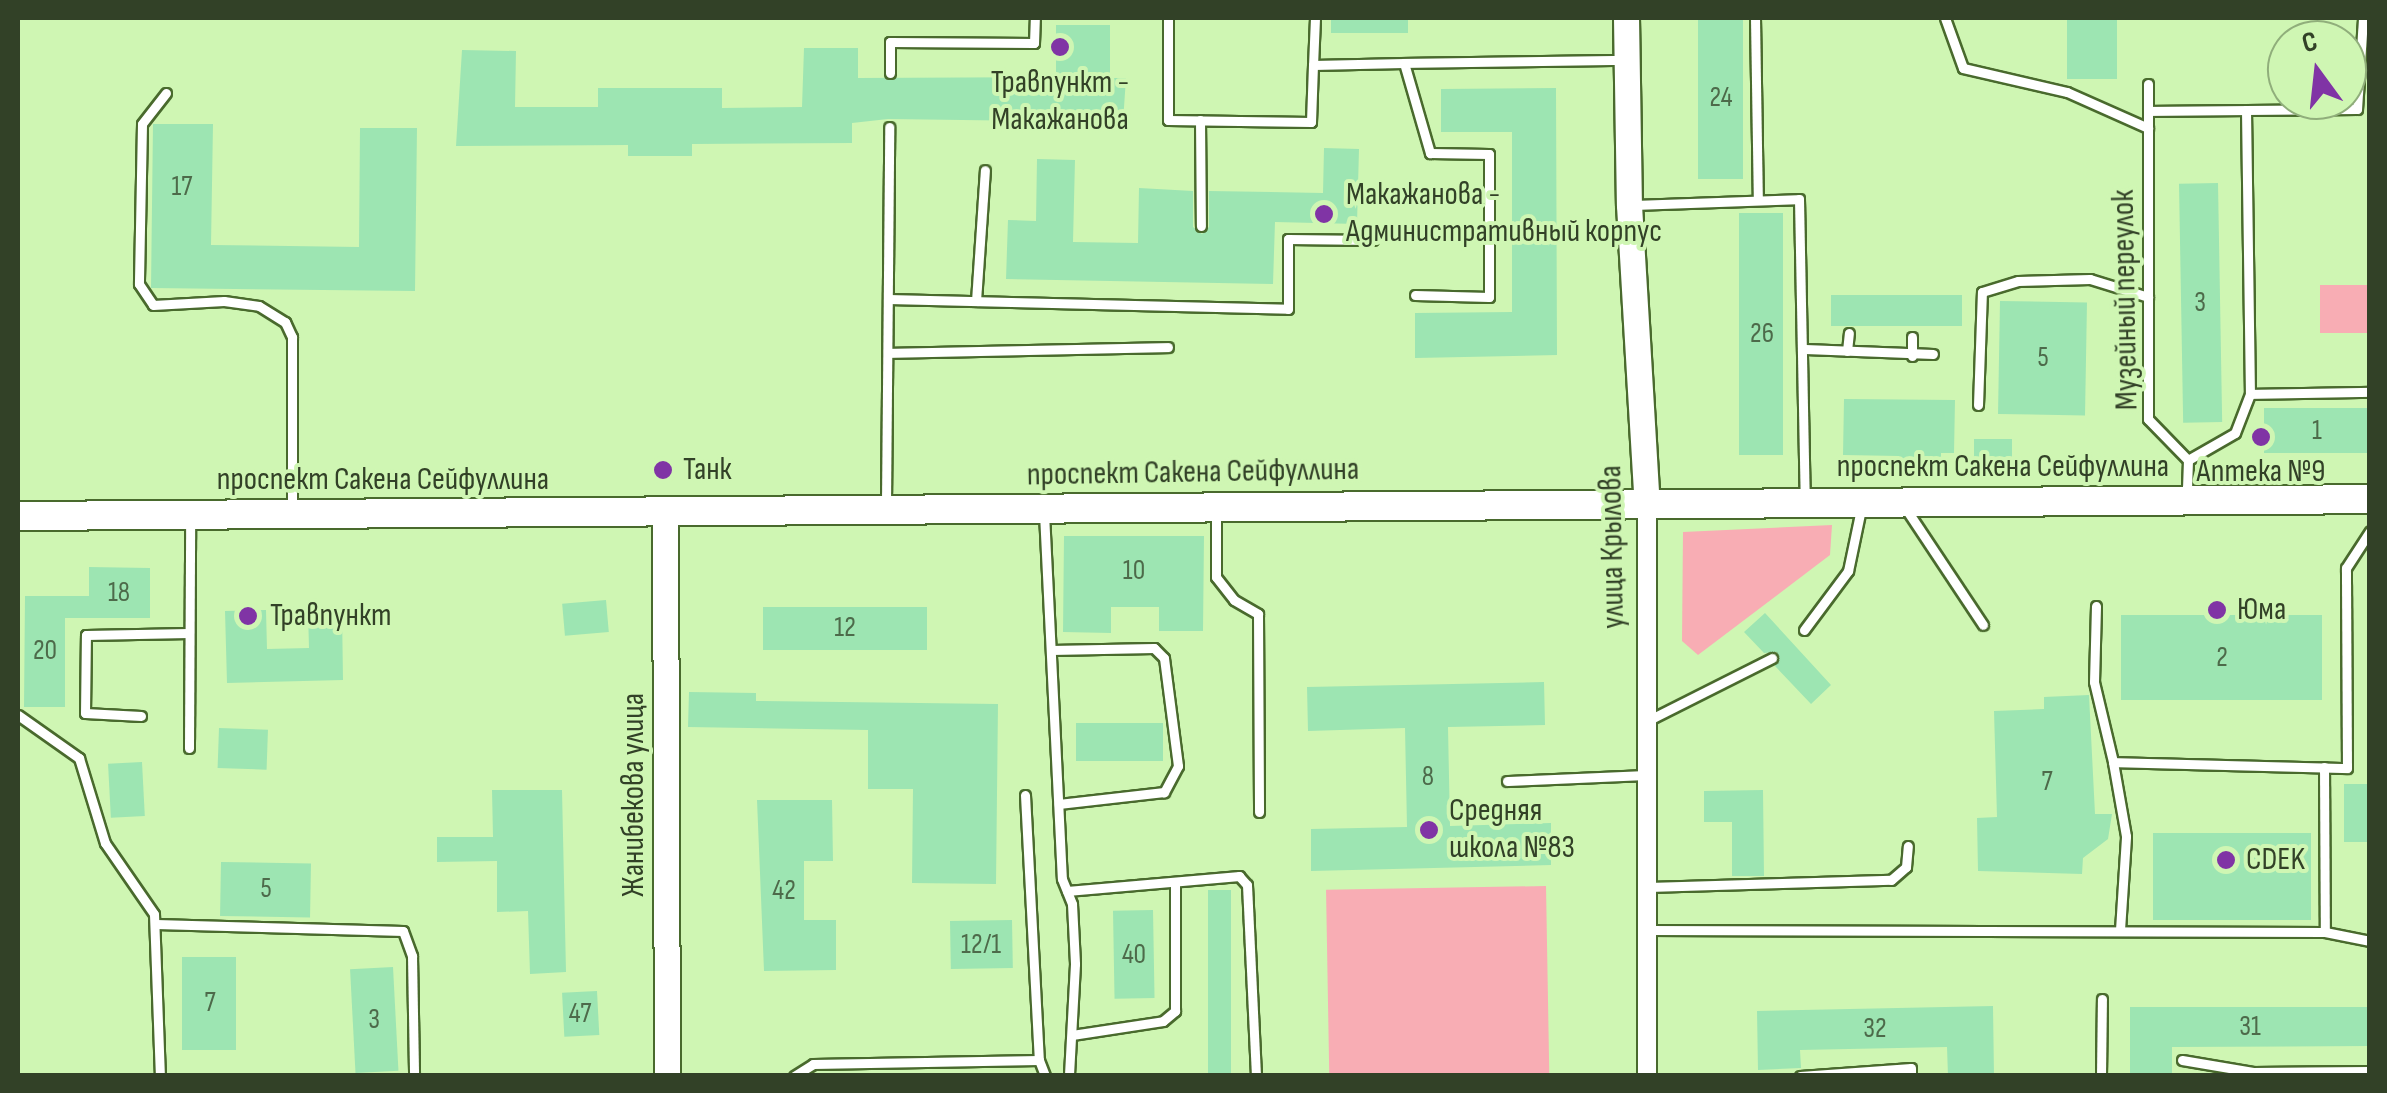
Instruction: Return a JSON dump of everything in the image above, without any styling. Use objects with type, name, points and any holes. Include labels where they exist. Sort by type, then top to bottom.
[{"type":"main road","name":"проспект Сакена Сейфуллина","points":[[18,516],[2370,500]]},
{"type":"street","name":"улица Крылова","points":[[1626,18],[1629,205],[1647,504],[1647,1076]]},
{"type":"street","name":"Жанибекова улица","points":[[665,514],[667,1076]]},
{"type":"lane","points":[[890,73],[890,42],[1034,42],[1036,18]]},
{"type":"lane","points":[[1168,18],[1168,120],[1312,122],[1315,18]]},
{"type":"lane","points":[[1756,18],[1758,200]]},
{"type":"lane","points":[[1945,18],[1962,68],[2067,92],[2148,128]]},
{"type":"lane","points":[[2148,111],[2358,109],[2363,18]]},
{"type":"lane","points":[[1313,64],[1626,60]]},
{"type":"lane","points":[[1404,63],[1430,153],[1489,154],[1489,297],[1415,295]]},
{"type":"lane","name":"Музейный переулок","points":[[2148,84],[2148,419],[2188,460]]},
{"type":"lane","points":[[166,93],[142,124],[139,284],[152,305],[224,301],[260,306],[285,322],[292,337],[292,515]]},
{"type":"lane","points":[[2187,501],[2188,460],[2235,433],[2250,394],[2246,110]]},
{"type":"lane","points":[[1200,120],[1201,226]]},
{"type":"lane","points":[[886,512],[890,127]]},
{"type":"lane","points":[[976,301],[984,170]]},
{"type":"lane","points":[[1629,205],[1799,199],[1805,349],[1805,504]]},
{"type":"lane","points":[[888,299],[1288,309],[1288,240],[1373,240]]},
{"type":"lane","points":[[1978,405],[1982,292],[2018,281],[2090,278],[2148,298]]},
{"type":"lane","points":[[1847,351],[1849,334]]},
{"type":"lane","points":[[1912,337],[1912,356]]},
{"type":"lane","points":[[888,353],[1168,346]]},
{"type":"lane","points":[[1805,349],[1934,354]]},
{"type":"lane","points":[[2250,394],[2370,392]]},
{"type":"lane","points":[[1902,502],[1983,625]]},
{"type":"lane","points":[[1804,630],[1848,571],[1862,505]]},
{"type":"lane","points":[[1216,508],[1216,577],[1258,614],[1259,812]]},
{"type":"lane","points":[[1044,510],[1058,804],[1076,964],[1069,1076]]},
{"type":"lane","points":[[188,748],[190,516]]},
{"type":"lane","points":[[2114,762],[2346,768],[2346,568],[2370,530]]},
{"type":"lane","points":[[2096,606],[2094,682],[2114,762],[2126,836],[2120,930]]},
{"type":"lane","points":[[141,716],[86,712],[86,635],[189,633]]},
{"type":"lane","points":[[1051,650],[1154,648],[1164,658],[1178,766],[1164,792],[1058,804]]},
{"type":"lane","points":[[1647,721],[1772,658]]},
{"type":"lane","points":[[18,716],[79,758],[104,843],[156,924],[160,1076]]},
{"type":"lane","points":[[2324,767],[2325,932]]},
{"type":"lane","points":[[1508,781],[1647,775]]},
{"type":"lane","points":[[1025,796],[1039,1060],[1046,1076]]},
{"type":"lane","points":[[1648,888],[1891,880],[1906,868],[1908,846]]},
{"type":"lane","points":[[1067,891],[1239,876],[1247,884],[1256,1076]]},
{"type":"lane","points":[[1072,1035],[1163,1021],[1175,1012],[1175,884]]},
{"type":"lane","points":[[156,924],[403,931],[412,956],[414,1076]]},
{"type":"lane","points":[[1647,930],[2325,932],[2370,941]]},
{"type":"lane","points":[[2102,999],[2102,1076]]},
{"type":"lane","points":[[794,1076],[813,1064],[1039,1060]]},
{"type":"lane","points":[[2182,1060],[2253,1074],[2370,1071]]},
{"type":"lane","points":[[1800,1076],[1911,1068],[1911,1076]]},
{"type":"shaded area","points":[[2320,285],[2369,285],[2369,333],[2320,333]]},
{"type":"shaded area","points":[[1832,525],[1830,555],[1698,655],[1682,641],[1683,532]]},
{"type":"shaded area","points":[[1546,886],[1549,1075],[1329,1076],[1326,890]]},
{"type":"building","points":[[1331,18],[1408,18],[1408,33],[1331,33]]},
{"type":"building","points":[[1698,18],[1743,18],[1743,179],[1698,179]]},
{"type":"building","points":[[2067,18],[2117,18],[2117,79],[2067,79]]},
{"type":"building","points":[[1056,25],[1110,25],[1110,78],[1126,78],[1123,122],[888,119],[852,123],[852,143],[692,144],[692,156],[628,156],[628,145],[456,146],[462,50],[516,51],[515,107],[598,107],[598,88],[722,88],[722,108],[802,107],[804,48],[858,48],[858,78],[1056,77]]},
{"type":"building","points":[[1556,88],[1557,355],[1415,358],[1415,313],[1512,312],[1512,132],[1441,132],[1441,89]]},
{"type":"building","points":[[153,124],[213,124],[211,245],[359,247],[360,128],[417,128],[415,291],[151,288]]},
{"type":"building","points":[[1324,148],[1359,149],[1357,224],[1275,222],[1273,284],[1006,279],[1008,220],[1036,221],[1037,159],[1075,160],[1073,242],[1138,243],[1139,188],[1193,191],[1193,227],[1202,234],[1209,227],[1209,191],[1323,193]]},
{"type":"building","points":[[2218,183],[2222,422],[2183,423],[2179,184]]},
{"type":"building","points":[[1739,213],[1783,213],[1783,455],[1739,455]]},
{"type":"building","points":[[1831,295],[1962,295],[1962,326],[1831,326]]},
{"type":"building","points":[[2000,301],[2087,303],[2085,416],[1998,414]]},
{"type":"building","points":[[1844,399],[1955,400],[1954,453],[1941,453],[1941,467],[1898,466],[1899,456],[1843,455]]},
{"type":"building","points":[[2264,408],[2370,408],[2370,453],[2264,453]]},
{"type":"building","points":[[1974,439],[2012,439],[2012,457],[1974,457]]},
{"type":"building","points":[[1064,536],[1204,536],[1203,631],[1159,631],[1159,607],[1111,607],[1111,633],[1063,632]]},
{"type":"building","points":[[89,567],[150,568],[150,618],[65,618],[65,707],[24,707],[25,596],[89,596]]},
{"type":"building","points":[[606,600],[609,632],[565,636],[562,604]]},
{"type":"building","points":[[763,607],[927,607],[927,650],[763,650]]},
{"type":"building","points":[[266,610],[267,649],[309,648],[308,611],[342,611],[343,680],[227,683],[225,611]]},
{"type":"building","points":[[1765,613],[1831,685],[1811,704],[1775,666],[1777,652],[1764,653],[1744,632]]},
{"type":"building","points":[[2121,615],[2322,615],[2322,700],[2121,700]]},
{"type":"building","points":[[1544,682],[1545,725],[1448,727],[1450,826],[1551,823],[1551,865],[1311,871],[1311,829],[1407,827],[1405,728],[1308,731],[1307,687]]},
{"type":"building","points":[[689,692],[756,693],[756,701],[998,704],[996,884],[912,883],[913,789],[868,789],[868,730],[688,727]]},
{"type":"building","points":[[2089,695],[2095,814],[2112,814],[2108,839],[2083,858],[2082,874],[1978,871],[1977,818],[1997,817],[1994,711],[2044,709],[2044,697]]},
{"type":"building","points":[[1076,723],[1163,723],[1163,761],[1076,761]]},
{"type":"building","points":[[219,728],[268,730],[267,770],[218,768]]},
{"type":"building","points":[[142,762],[145,816],[111,818],[108,764]]},
{"type":"building","points":[[2344,784],[2370,784],[2370,842],[2344,842]]},
{"type":"building","points":[[492,790],[562,790],[566,972],[530,974],[528,911],[497,912],[497,861],[437,862],[437,837],[493,837]]},
{"type":"building","points":[[1763,790],[1764,876],[1732,876],[1732,822],[1704,822],[1704,791]]},
{"type":"building","points":[[757,800],[832,800],[833,861],[804,861],[804,920],[836,920],[836,970],[764,971]]},
{"type":"building","points":[[2153,833],[2311,833],[2311,920],[2153,920]]},
{"type":"building","points":[[221,862],[311,864],[310,918],[220,916]]},
{"type":"building","points":[[1208,890],[1231,890],[1231,1076],[1208,1076]]},
{"type":"building","points":[[1153,910],[1155,998],[1115,999],[1113,911]]},
{"type":"building","points":[[1012,920],[1013,968],[951,969],[950,921]]},
{"type":"building","points":[[182,957],[236,957],[236,1050],[182,1050]]},
{"type":"building","points":[[393,967],[398,1071],[356,1073],[350,969]]},
{"type":"building","points":[[597,991],[599,1035],[564,1037],[562,993]]},
{"type":"building","points":[[1993,1006],[1994,1076],[1948,1076],[1947,1047],[1800,1050],[1801,1068],[1758,1070],[1757,1011]]},
{"type":"building","points":[[2130,1007],[2370,1007],[2370,1046],[2172,1047],[2172,1076],[2130,1076]]},
{"type":"place","name":"Травпункт - Макажанова","points":[[1060,47]]},
{"type":"place","name":"Макажанова - Административный корпус","points":[[1324,214]]},
{"type":"place","name":"Аптека №9","points":[[2261,437]]},
{"type":"place","name":"Танк","points":[[663,470]]},
{"type":"place","name":"Юма","points":[[2217,610]]},
{"type":"place","name":"Травпункт","points":[[248,616]]},
{"type":"place","name":"Средняя школа №83","points":[[1429,830]]},
{"type":"place","name":"CDEK","points":[[2226,860]]}]
